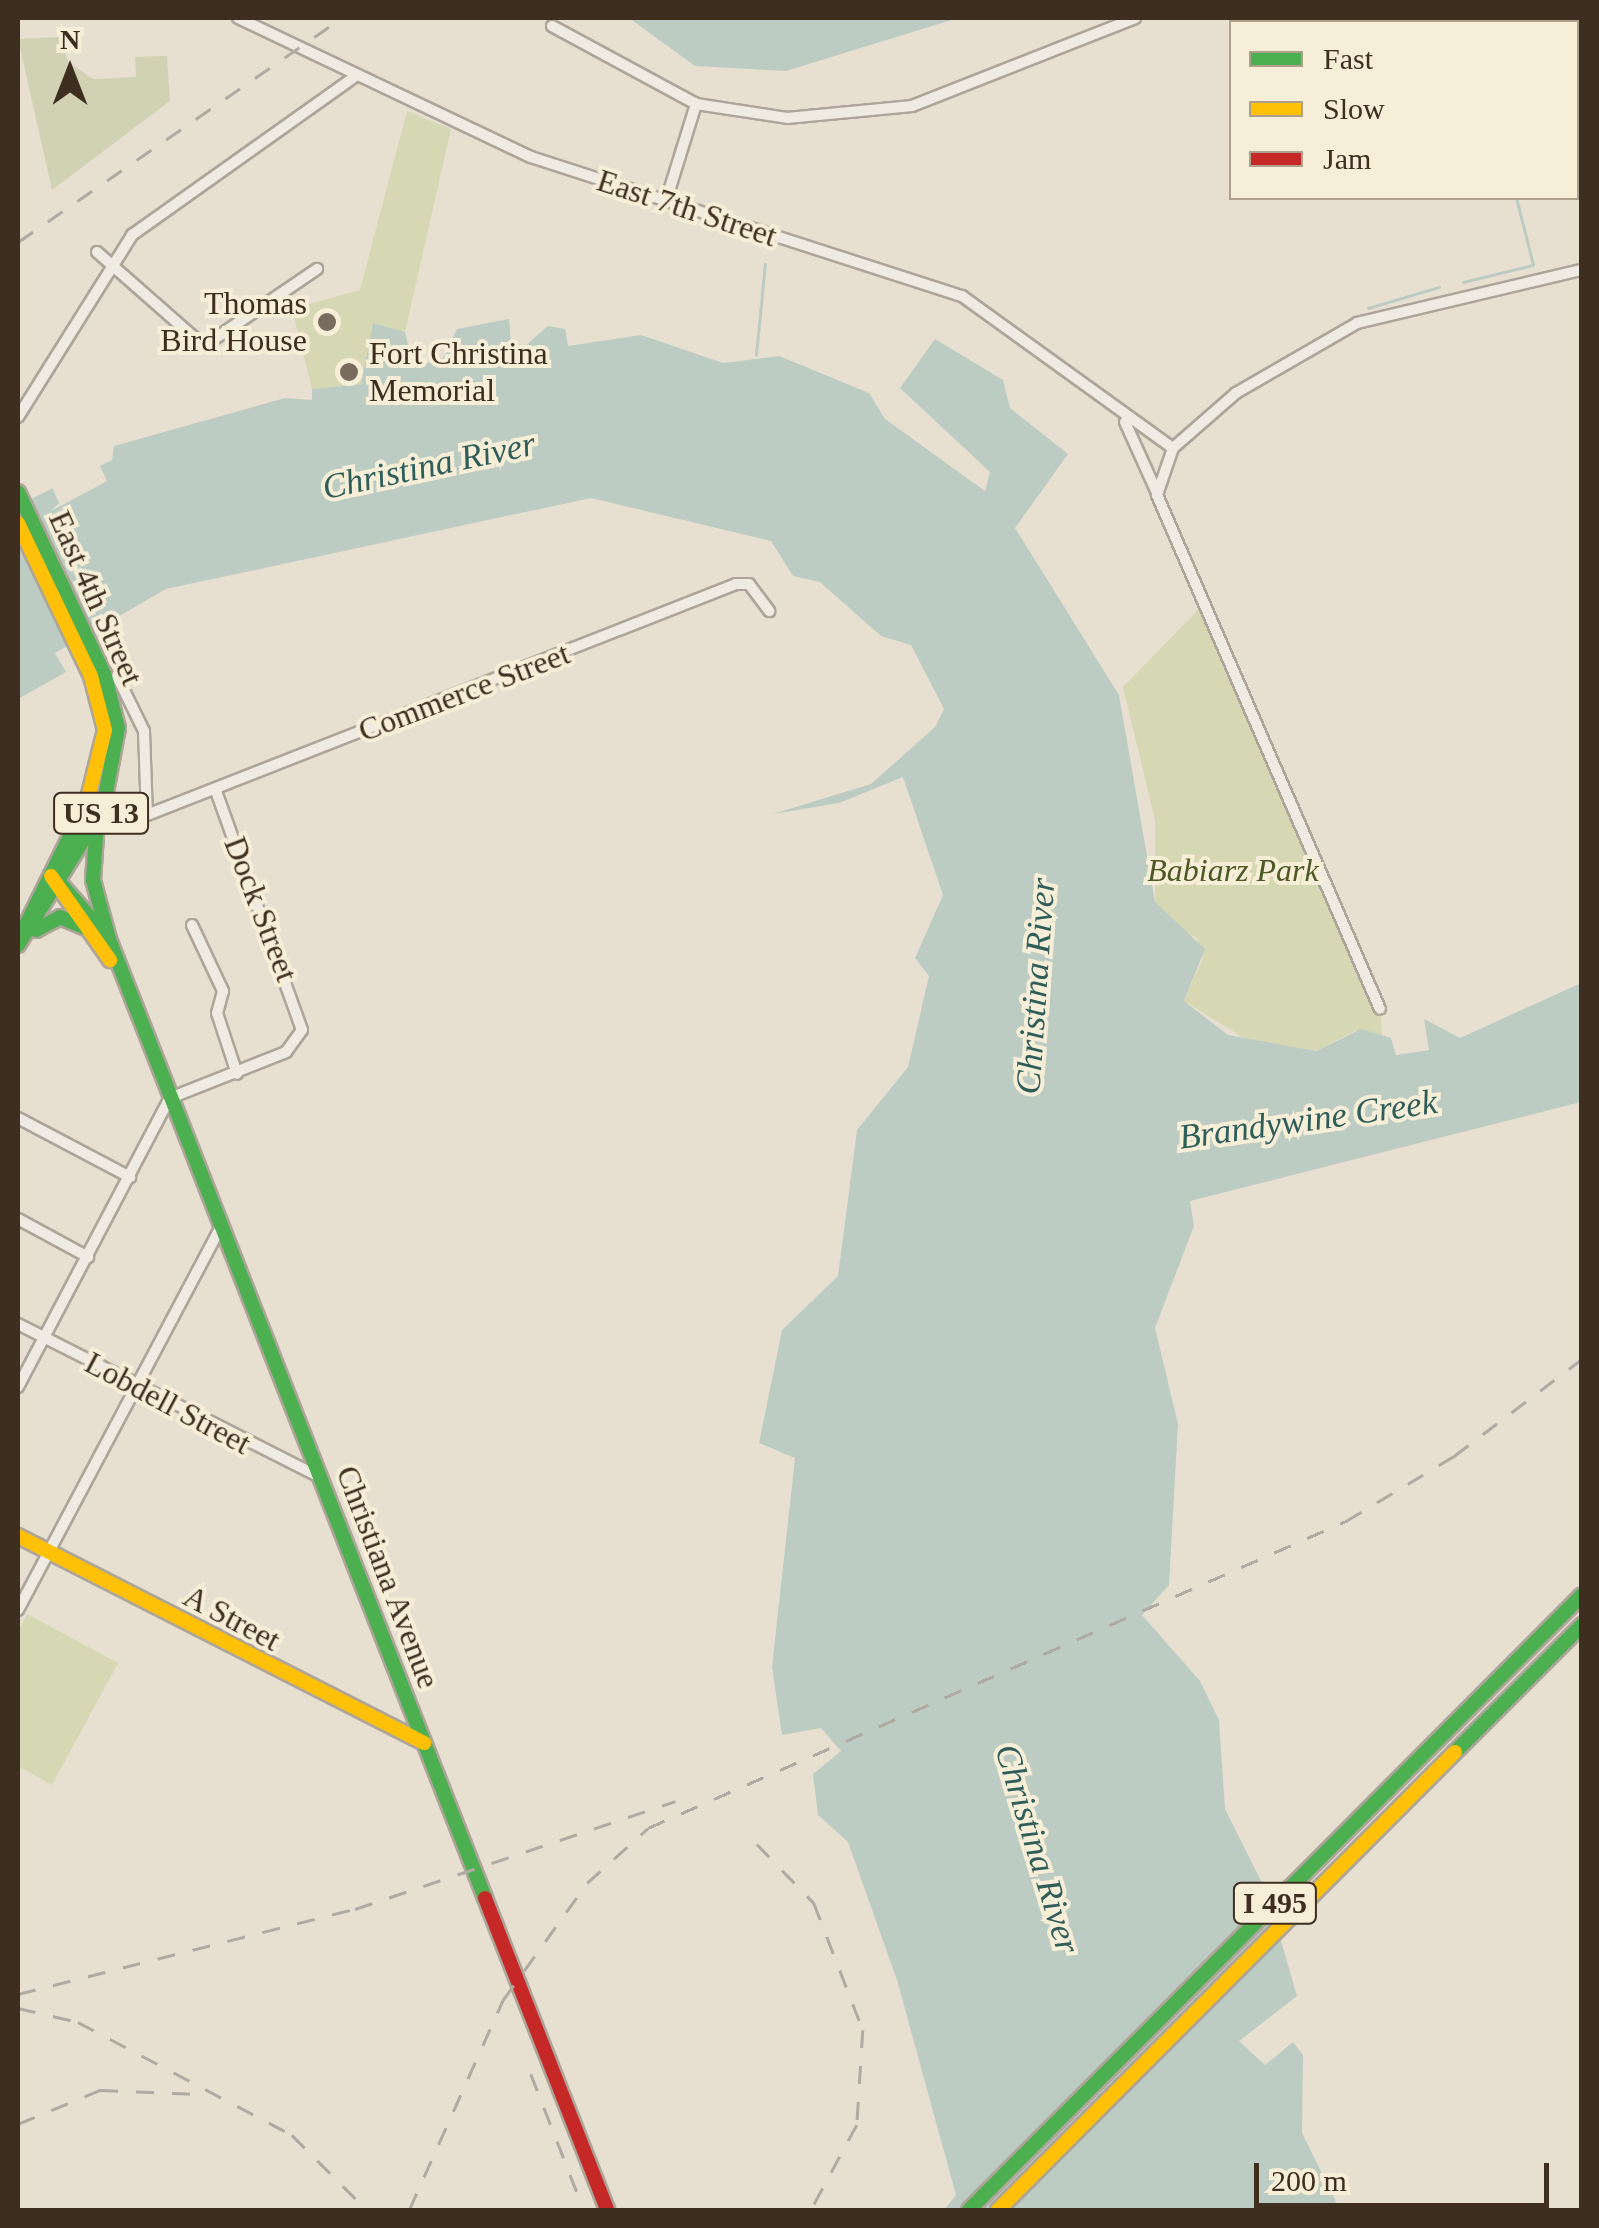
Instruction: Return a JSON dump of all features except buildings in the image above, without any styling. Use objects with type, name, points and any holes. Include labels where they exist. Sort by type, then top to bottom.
[{"type":"main road","name":"East 4th Street","points":[[18,492],[105,676],[112,729]]},
{"type":"main road","name":"US 13","points":[[18,524],[91,676],[112,729],[103,808],[63,886],[18,946]]},
{"type":"main road","name":"US 13","points":[[18,946],[49,873],[96,784],[112,729]]},
{"type":"main road","points":[[103,808],[92,865],[110,939]]},
{"type":"main road","name":"Christiana Avenue","points":[[49,873],[110,939],[114,964]]},
{"type":"main road","name":"Christiana Avenue","points":[[63,886],[114,964],[170,1098],[608,2210]]},
{"type":"main road","points":[[18,946],[56,918],[90,930]]},
{"type":"main road","name":"A Street","points":[[18,1536],[424,1742]]},
{"type":"main road","name":"I 495","points":[[969,2210],[1582,1595]]},
{"type":"main road","name":"I 495","points":[[998,2210],[1582,1626]]},
{"type":"street","points":[[552,26],[696,104],[787,118],[912,106],[1135,18]]},
{"type":"street","name":"East 7th Street","points":[[244,19],[531,157],[962,296],[1122,417],[1173,448]]},
{"type":"street","points":[[18,417],[40,390],[113,260],[148,222],[356,75]]},
{"type":"street","points":[[666,201],[696,104]]},
{"type":"street","points":[[97,252],[113,260],[204,346],[317,269]]},
{"type":"street","points":[[1158,495],[1173,448],[1236,393],[1352,326],[1582,270]]},
{"type":"street","points":[[18,406],[40,390]]},
{"type":"street","name":"East 7th Street","points":[[1122,417],[1380,1009]]},
{"type":"street","name":"Commerce Street","points":[[117,676],[144,730],[147,815],[736,584],[749,584],[769,611]]},
{"type":"street","name":"Dock Street","points":[[215,789],[302,1030],[292,1050],[237,1074]]},
{"type":"street","points":[[18,1386],[170,1098],[237,1074],[217,1013],[223,991],[192,925]]},
{"type":"street","points":[[18,1118],[130,1176]]},
{"type":"street","points":[[18,1219],[88,1256]]},
{"type":"street","points":[[18,1610],[221,1226]]},
{"type":"street","name":"Lobdell Street","points":[[18,1324],[320,1477]]},
{"type":"green space","points":[[60,37],[68,62],[93,79],[136,77],[135,57],[167,56],[170,101],[52,190],[18,39]]},
{"type":"green space","points":[[407,111],[451,129],[405,332],[373,323],[361,384],[312,389],[292,309],[360,290]]},
{"type":"green space","name":"Babiarz Park","points":[[1199,609],[1380,1009],[1382,1038],[1354,1031],[1316,1051],[1247,1040],[1184,1001],[1203,958],[1197,938],[1175,928],[1155,902],[1155,820],[1123,687]]},
{"type":"green space","points":[[27,1614],[118,1663],[52,1785],[18,1766],[18,1631]]},
{"type":"water","points":[[629,18],[958,18],[786,71],[695,66]]},
{"type":"water","points":[[1392,18],[1581,18],[1581,116],[1579,20]]},
{"type":"water","points":[[509,319],[511,341],[525,346],[548,326],[565,329],[568,346],[641,335],[723,363],[779,356],[869,393],[885,419],[985,491],[990,472],[900,388],[935,339],[1003,380],[1010,408],[1068,454],[1015,528],[1119,695],[1155,902],[1205,949],[1184,1001],[1228,1035],[1316,1051],[1361,1029],[1391,1038],[1396,1055],[1429,1050],[1424,1019],[1460,1038],[1581,983],[1581,1102],[1190,1201],[1194,1226],[1155,1328],[1178,1424],[1169,1585],[1142,1615],[1200,1681],[1219,1720],[1225,1809],[1267,1893],[1297,1996],[1239,2041],[1265,2065],[1293,2042],[1303,2055],[1302,2133],[1340,2210],[944,2210],[956,2195],[897,1980],[848,1842],[818,1815],[813,1774],[841,1751],[821,1728],[782,1735],[772,1667],[795,1458],[759,1443],[782,1330],[838,1276],[857,1130],[908,1067],[929,976],[915,958],[943,895],[903,777],[839,803],[773,814],[871,784],[935,727],[944,709],[911,645],[881,636],[820,582],[793,576],[771,541],[591,498],[166,589],[55,653],[66,672],[18,699],[18,505],[112,460],[114,446],[285,398],[312,400],[312,389],[361,384],[373,323],[405,332],[414,368],[444,357],[457,329]]},
{"type":"pier","points":[[99,464],[107,481],[51,511],[59,503],[51,485]]},
{"type":"waterway","points":[[1463,282],[1533,265],[1517,200]]},
{"type":"waterway","points":[[756,355],[765,264]]},
{"type":"waterway","points":[[1368,308],[1439,287]]},
{"type":"railway","points":[[18,242],[342,18]]},
{"type":"railway","points":[[409,2210],[503,2000],[587,1883],[648,1828],[1346,1521],[1454,1456],[1582,1359]]},
{"type":"railway","points":[[18,1994],[355,1909],[675,1801]]},
{"type":"railway","points":[[757,1844],[814,1903],[863,2030],[857,2125],[811,2210]]},
{"type":"railway","points":[[18,2008],[78,2022],[292,2135],[367,2210]]},
{"type":"railway","points":[[531,2074],[584,2210]]},
{"type":"railway","points":[[18,2124],[100,2090],[199,2094]]},
{"type":"traffic: fast","points":[[18,492],[105,676],[118,728],[103,808],[18,945]]},
{"type":"traffic: fast","points":[[20,937],[87,802]]},
{"type":"traffic: fast","points":[[96,836],[93,880],[109,939]]},
{"type":"traffic: fast","points":[[52,874],[109,939],[485,1898]]},
{"type":"traffic: fast","points":[[36,930],[60,917],[91,930]]},
{"type":"traffic: fast","points":[[969,2210],[1582,1595]]},
{"type":"traffic: fast","points":[[1455,1752],[1582,1625]]},
{"type":"traffic: slow","points":[[18,523],[91,676],[105,730],[87,802]]},
{"type":"traffic: slow","points":[[51,876],[110,960]]},
{"type":"traffic: slow","points":[[18,1536],[424,1743]]},
{"type":"traffic: slow","points":[[998,2210],[1455,1752]]},
{"type":"traffic: jam","points":[[485,1898],[607,2210]]},
{"type":"place","name":"Thomas Bird House","points":[[327,322]]},
{"type":"place","name":"Fort Christina Memorial","points":[[349,372]]},
{"type":"water label","name":"Christina River","points":[[429,466]]},
{"type":"water label","name":"Christina River","points":[[1036,986]]},
{"type":"water label","name":"Brandywine Creek","points":[[1308,1120]]},
{"type":"water label","name":"Christina River","points":[[1037,1849]]}]
